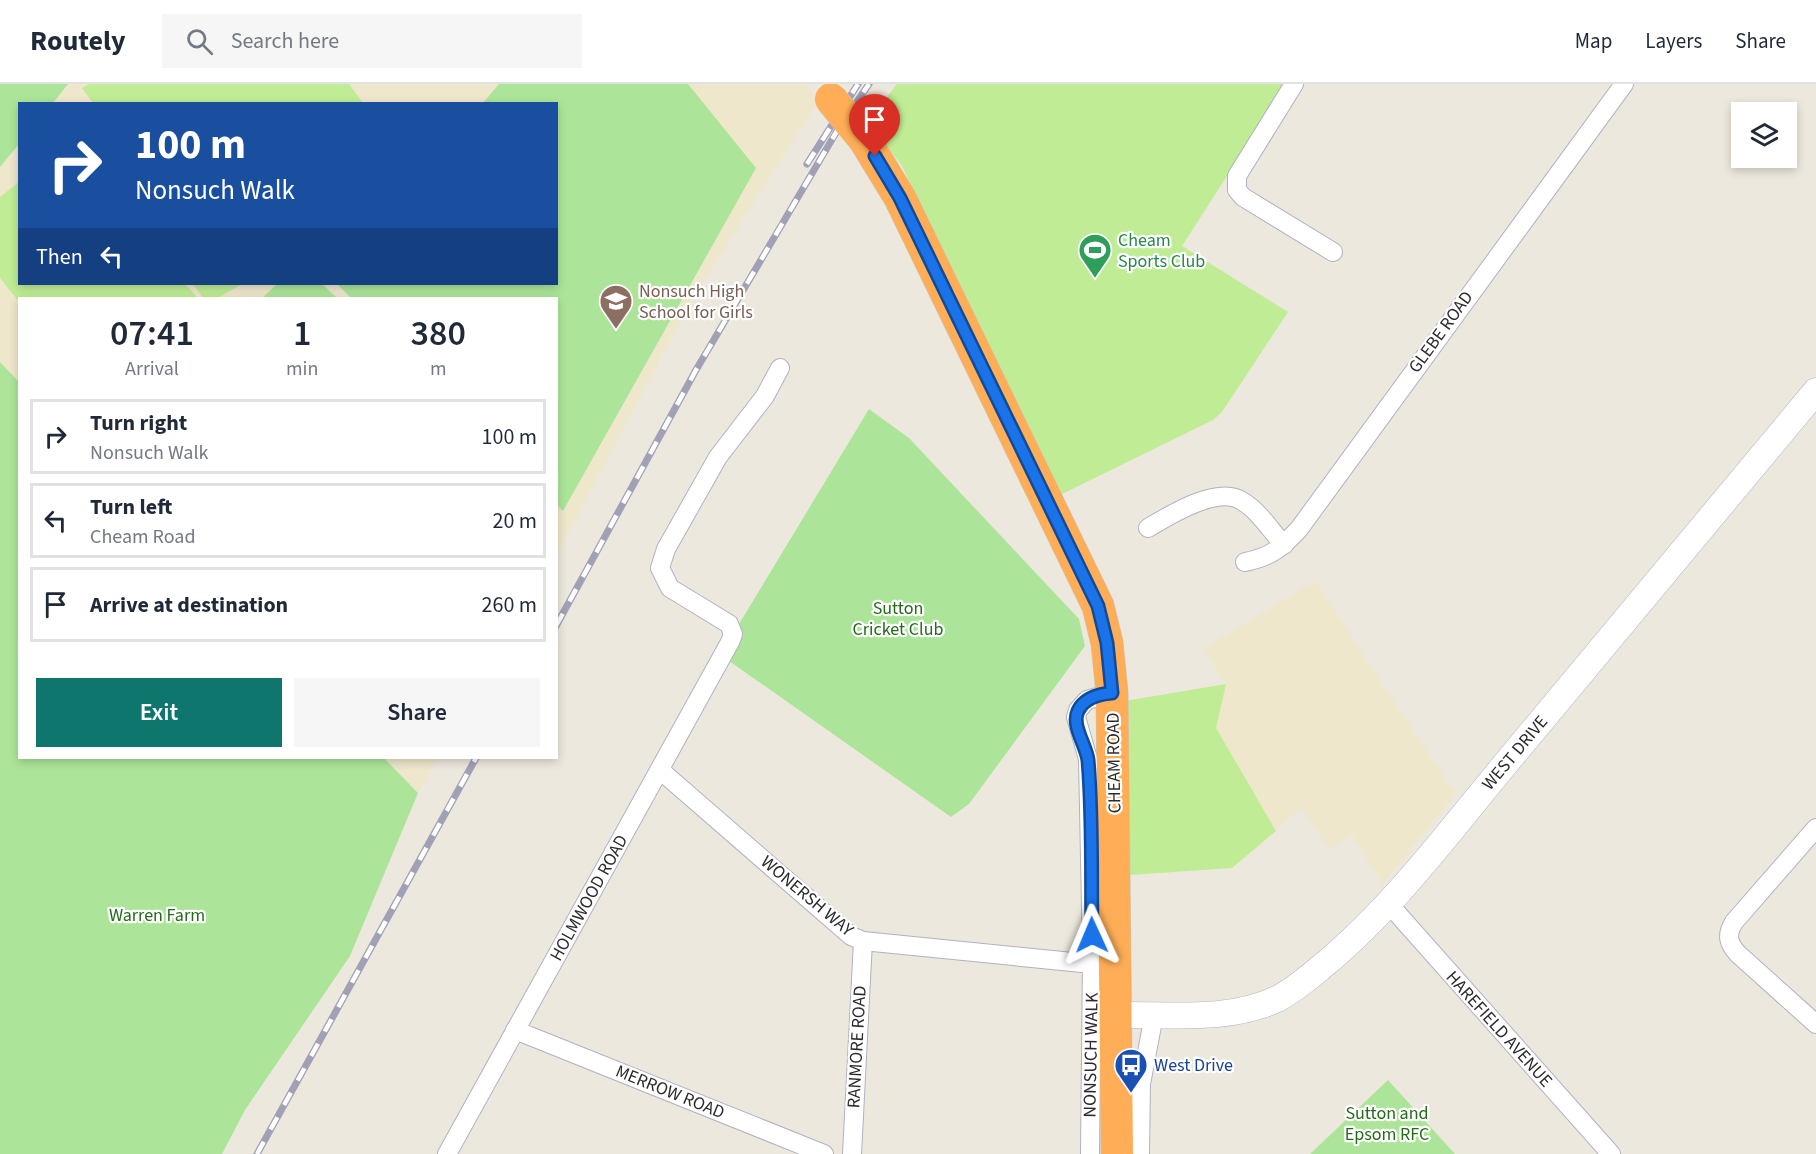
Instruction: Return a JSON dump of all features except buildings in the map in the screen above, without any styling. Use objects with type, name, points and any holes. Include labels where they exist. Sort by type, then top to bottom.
[{"type":"highway","name":"CHEAM ROAD","points":[[826,91],[864,139],[900,198],[1098,606],[1107,643],[1112,693],[1118,1015],[1118,1154]]},
{"type":"street","points":[[1294,84],[1269,139],[1237,176],[1237,190],[1244,197],[1333,252]]},
{"type":"street","name":"GLEBE ROAD","points":[[1245,562],[1265,558],[1284,545],[1299,529],[1624,84]]},
{"type":"street","name":"HOLMWOOD ROAD","points":[[447,1154],[730,642],[733,634],[729,624],[670,588],[660,568],[666,549],[718,457],[765,396],[780,368]]},
{"type":"street","name":"WEST DRIVE","points":[[1118,1015],[1178,1017],[1241,1010],[1278,998],[1295,989],[1347,945],[1388,903],[1816,391]]},
{"type":"street","points":[[1148,528],[1169,515],[1222,495],[1242,500],[1284,545]]},
{"type":"street","name":"NONSUCH WALK","points":[[1090,1154],[1092,964],[1088,759],[1076,717],[1078,710],[1087,700],[1099,694],[1112,693]]},
{"type":"street","name":"WONERSH WAY","points":[[660,770],[852,936],[863,941],[1092,964]]},
{"type":"street","points":[[1816,828],[1729,931],[1732,948],[1816,1024]]},
{"type":"street","name":"HAREFIELD AVENUE","points":[[1388,903],[1611,1154]]},
{"type":"street","name":"RANMORE ROAD","points":[[852,1154],[863,941]]},
{"type":"street","points":[[1140,1154],[1141,1084],[1149,1030],[1154,1015]]},
{"type":"street","name":"MERROW ROAD","points":[[515,1030],[824,1154]]},
{"type":"shaded area","name":"Nonsuch High School for Girls","points":[[68,84],[805,84],[818,102],[693,298],[558,553],[558,297],[18,297],[18,381],[0,362],[0,167],[18,145],[18,285],[558,285],[558,102],[54,102]]},
{"type":"shaded area","points":[[1315,581],[1456,794],[1382,884],[1352,835],[1329,849],[1301,808],[1232,868],[1125,701],[1226,684],[1203,649]]},
{"type":"shaded area","points":[[385,759],[437,759],[418,793]]},
{"type":"green space","points":[[0,84],[68,84],[54,102],[18,102],[18,145],[0,167]]},
{"type":"green space","points":[[89,84],[349,84],[362,102],[92,102],[82,88]]},
{"type":"green space","name":"Nonsuch High School for Girls","points":[[499,84],[688,84],[756,168],[563,511],[558,506],[558,297],[350,297],[338,285],[558,285],[558,102],[484,102]]},
{"type":"green space","name":"Cheam Sports Club","points":[[897,84],[1286,84],[1182,246],[1288,312],[1222,412],[1213,420],[1058,496],[902,166],[868,122]]},
{"type":"green space","points":[[18,183],[18,285],[186,285],[197,297],[18,297],[18,301],[0,278],[0,197]]},
{"type":"green space","points":[[194,285],[240,285],[220,297],[202,297]]},
{"type":"green space","points":[[276,285],[323,285],[336,297],[263,297]]},
{"type":"green space","name":"Warren Farm","points":[[0,362],[18,381],[18,759],[385,759],[418,793],[350,956],[245,1110],[222,1154],[0,1154]]},
{"type":"green space","name":"Sutton Cricket Club","points":[[869,409],[909,438],[1079,619],[1085,646],[969,804],[951,817],[722,656]]},
{"type":"green space","points":[[1226,684],[1216,728],[1276,831],[1232,868],[1130,875],[1125,701]]},
{"type":"green space","name":"Sutton and Epsom RFC","points":[[1388,1080],[1455,1154],[1310,1154]]},
{"type":"railway","points":[[807,164],[858,84]]},
{"type":"railway","points":[[558,622],[696,370],[837,131],[869,84]]},
{"type":"railway","points":[[257,1154],[475,759]]},
{"type":"place","name":"Cheam Sports Club","points":[[1095,279]]},
{"type":"place","name":"Nonsuch High School for Girls","points":[[616,330]]},
{"type":"place","name":"West Drive","points":[[1131,1094]]},
{"type":"route","points":[[875,156],[900,198],[1098,606],[1107,643],[1112,693],[1099,694],[1087,700],[1078,710],[1076,717],[1088,759],[1092,935]]}]
